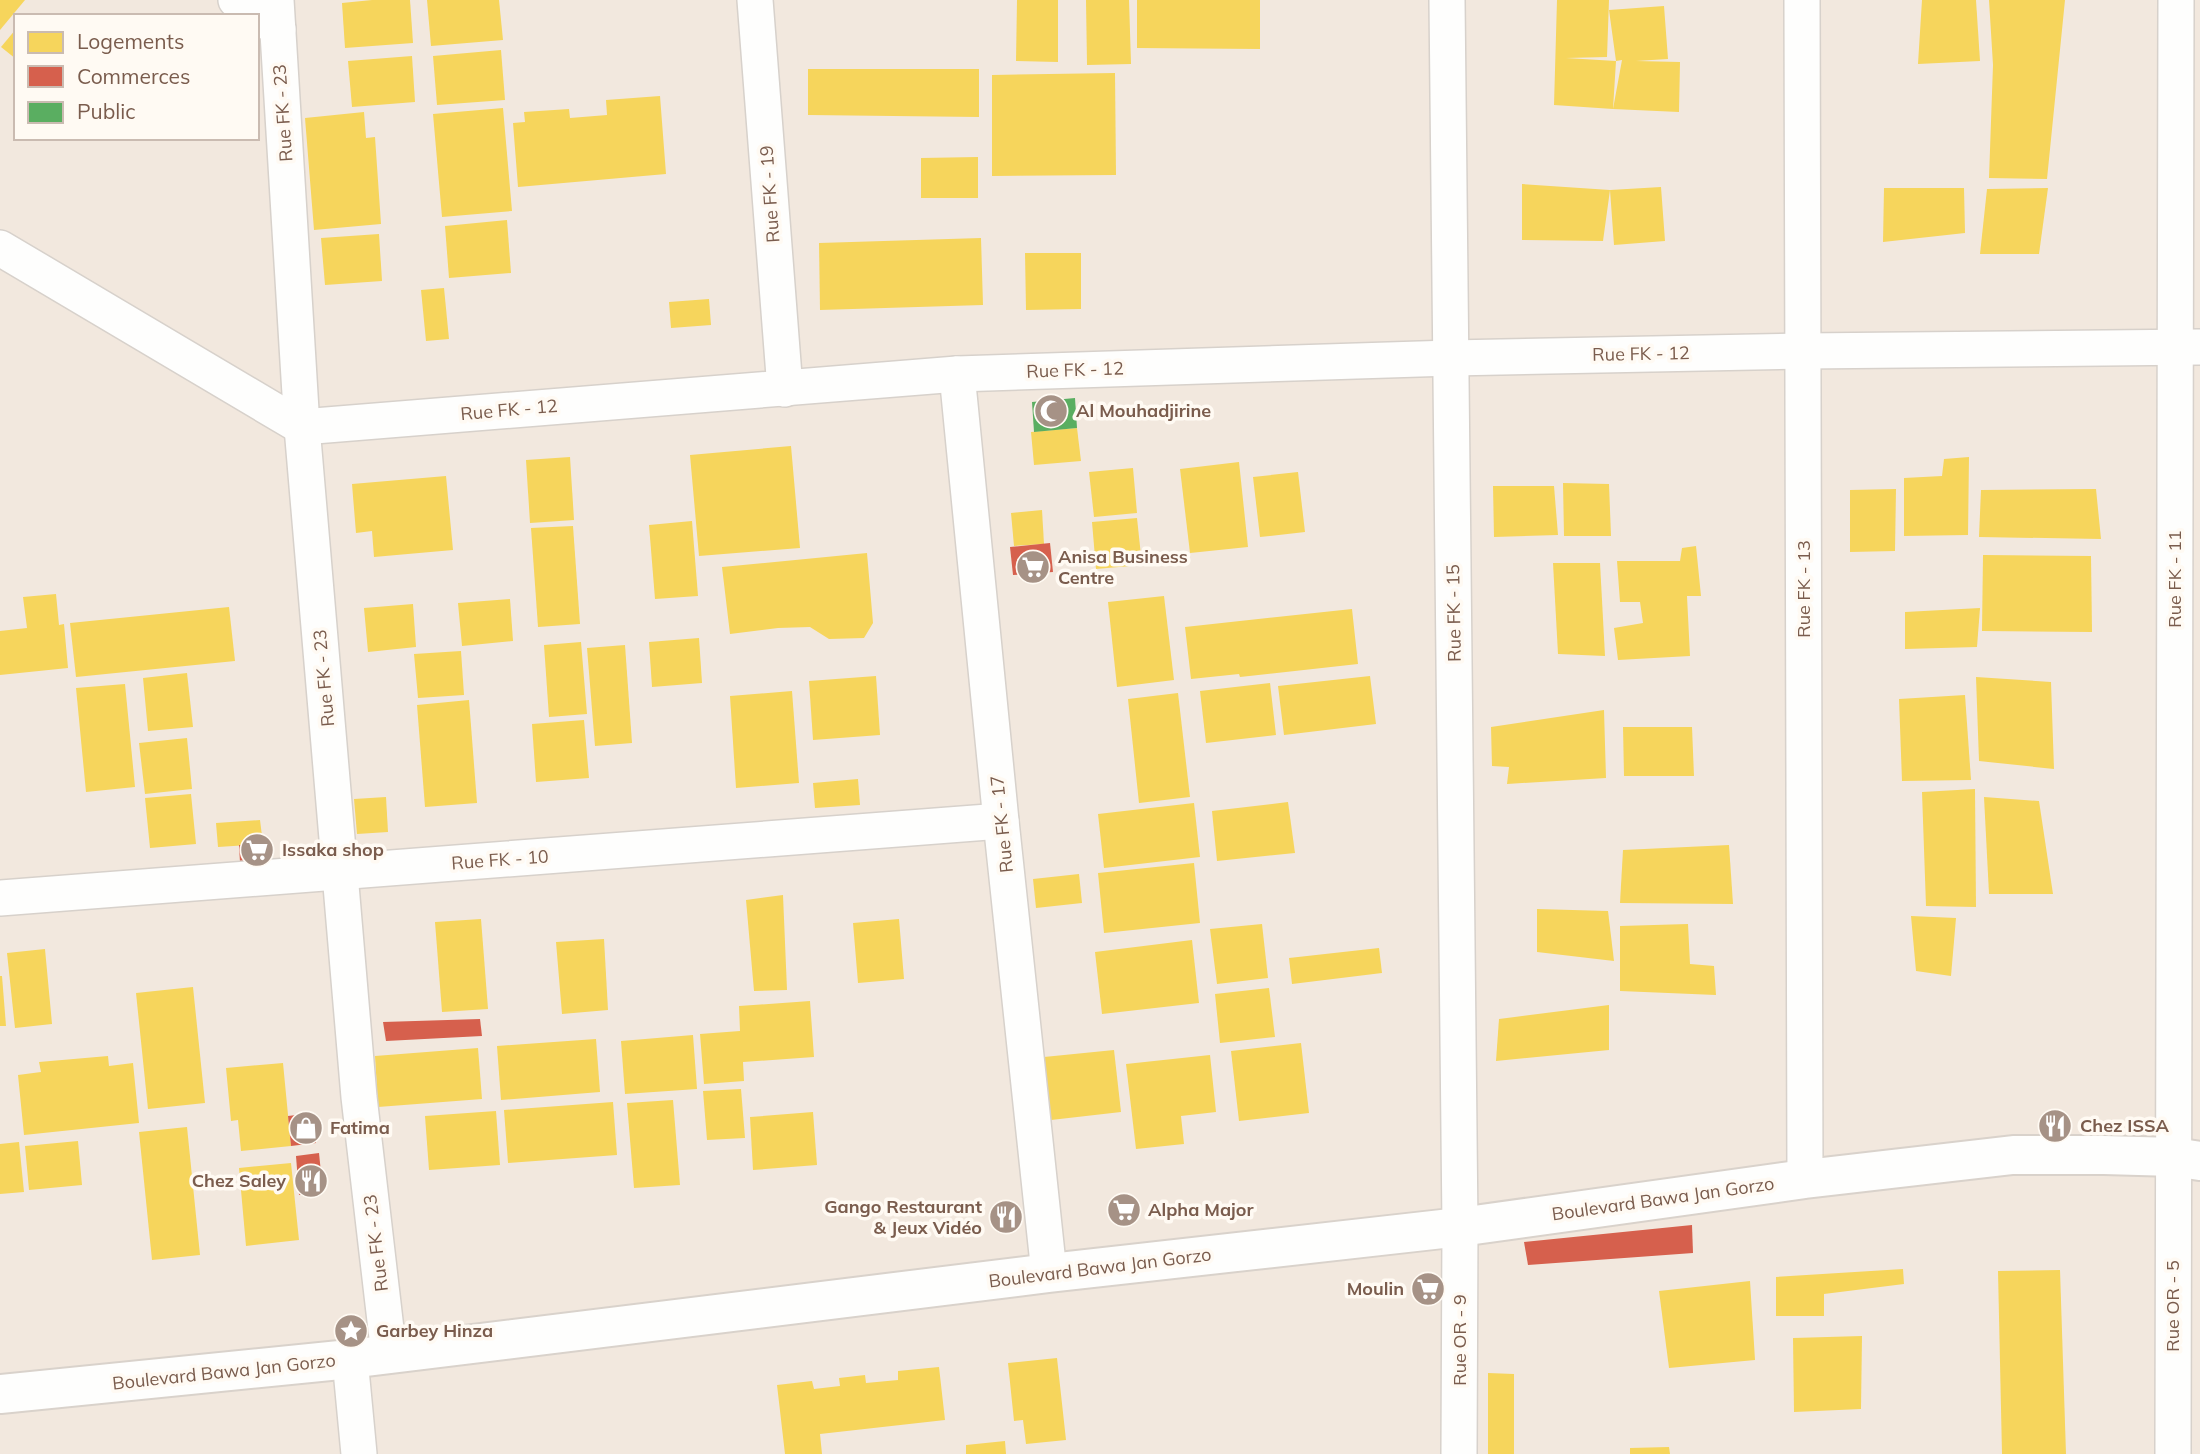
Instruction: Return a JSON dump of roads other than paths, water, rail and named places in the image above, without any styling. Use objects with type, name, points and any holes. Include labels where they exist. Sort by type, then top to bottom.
[{"type":"main road","name":"Boulevard Bawa Jan Gorzo","points":[[0,1394],[389,1355],[1049,1273],[1461,1227],[1805,1179],[2013,1155],[2187,1159]]},
{"type":"street","points":[[236,0],[277,14]]},
{"type":"street","name":"Rue FK - 19","points":[[755,0],[785,389]]},
{"type":"street","name":"Rue FK - 15","points":[[1447,0],[1461,1227]]},
{"type":"street","name":"Rue FK - 13","points":[[1802,0],[1805,1179]]},
{"type":"street","name":"Rue FK - 11","points":[[2176,0],[2188,347],[2187,1159]]},
{"type":"street","name":"Rue FK - 23","points":[[277,14],[302,427],[359,1097],[389,1355]]},
{"type":"street","points":[[0,248],[302,427]]},
{"type":"street","name":"Rue FK - 12","points":[[302,427],[957,374],[1451,358],[2188,347]]},
{"type":"street","name":"Rue FK - 17","points":[[957,374],[1049,1273]]},
{"type":"street","name":"Rue FK - 10","points":[[0,898],[1001,821]]},
{"type":"street","name":"Rue OR - 5","points":[[2173,1454],[2187,1159]]},
{"type":"street","name":"Rue OR - 9","points":[[1459,1454],[1461,1227]]},
{"type":"street","points":[[350,1359],[359,1454]]},
{"type":"place","name":"Al Mouhadjirine","points":[[1051,411]]},
{"type":"place","name":"Anisa Business Centre","points":[[1033,567]]},
{"type":"place","name":"Issaka shop","points":[[257,850]]},
{"type":"place","name":"Chez ISSA","points":[[2055,1126]]},
{"type":"place","name":"Fatima","points":[[306,1128]]},
{"type":"place","name":"Chez Saley","points":[[311,1181]]},
{"type":"place","name":"Alpha Major","points":[[1124,1210]]},
{"type":"place","name":"Gango Restaurant & Jeux Vidéo","points":[[1006,1217]]},
{"type":"place","name":"Moulin","points":[[1428,1289]]},
{"type":"place","name":"Garbey Hinza","points":[[351,1331]]}]
